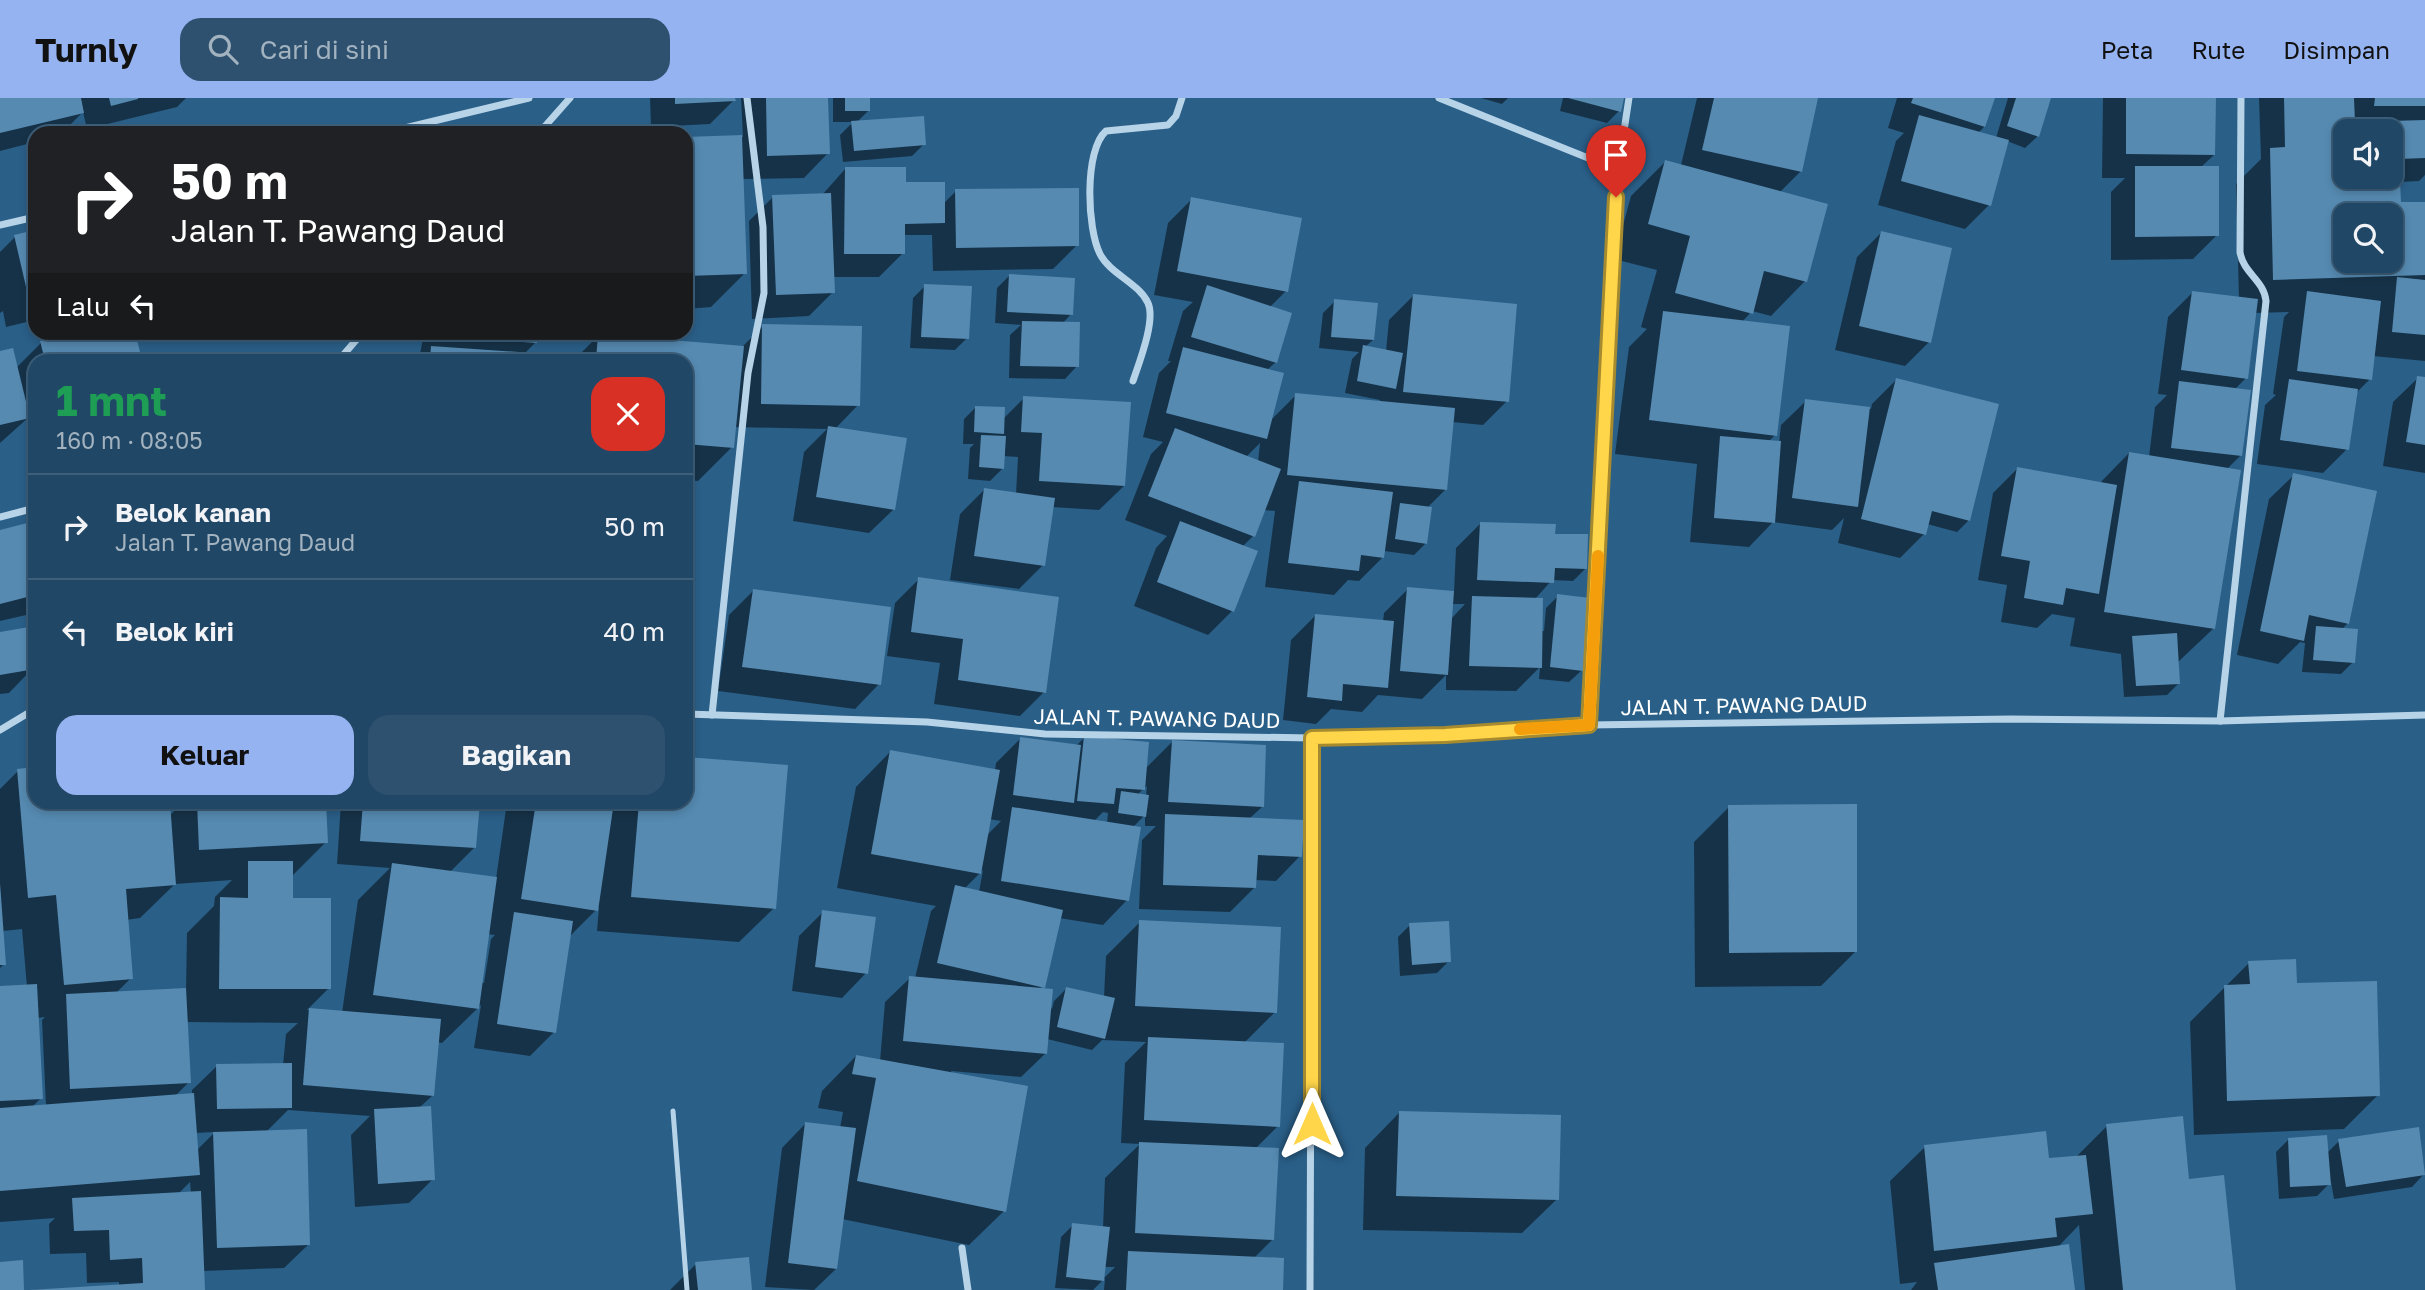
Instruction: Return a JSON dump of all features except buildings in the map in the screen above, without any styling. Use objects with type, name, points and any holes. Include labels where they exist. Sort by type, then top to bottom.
[{"type":"street","points":[[413,126],[529,98]]},
{"type":"street","points":[[545,126],[570,98]]},
{"type":"street","points":[[712,715],[748,373],[764,293],[763,227],[747,98]]},
{"type":"street","points":[[1133,381],[1151,313],[1148,302],[1099,254],[1089,183],[1094,147],[1106,131],[1168,125],[1176,116],[1182,98]]},
{"type":"street","points":[[1439,98],[1618,170]]},
{"type":"street","points":[[1589,725],[1618,170],[1629,98]]},
{"type":"street","points":[[2220,721],[2266,301],[2266,292],[2245,268],[2240,252],[2241,98]]},
{"type":"street","points":[[0,225],[28,219]]},
{"type":"street","points":[[344,354],[356,340]]},
{"type":"street","points":[[0,517],[28,511]]},
{"type":"street","points":[[0,730],[28,713]]},
{"type":"street","name":"JALAN T. PAWANG DAUD","points":[[693,714],[927,722],[1045,734],[1312,738],[1445,735],[1589,725],[2011,719],[2220,721],[2425,715]]},
{"type":"street","points":[[1310,1290],[1312,738]]},
{"type":"street","points":[[962,1248],[968,1290]]},
{"type":"lane","points":[[673,1111],[687,1290]]},
{"type":"slow traffic","points":[[1520,729],[1589,725],[1598,556]]},
{"type":"route","points":[[1312,1124],[1312,738],[1445,735],[1589,725],[1616,197]]}]
